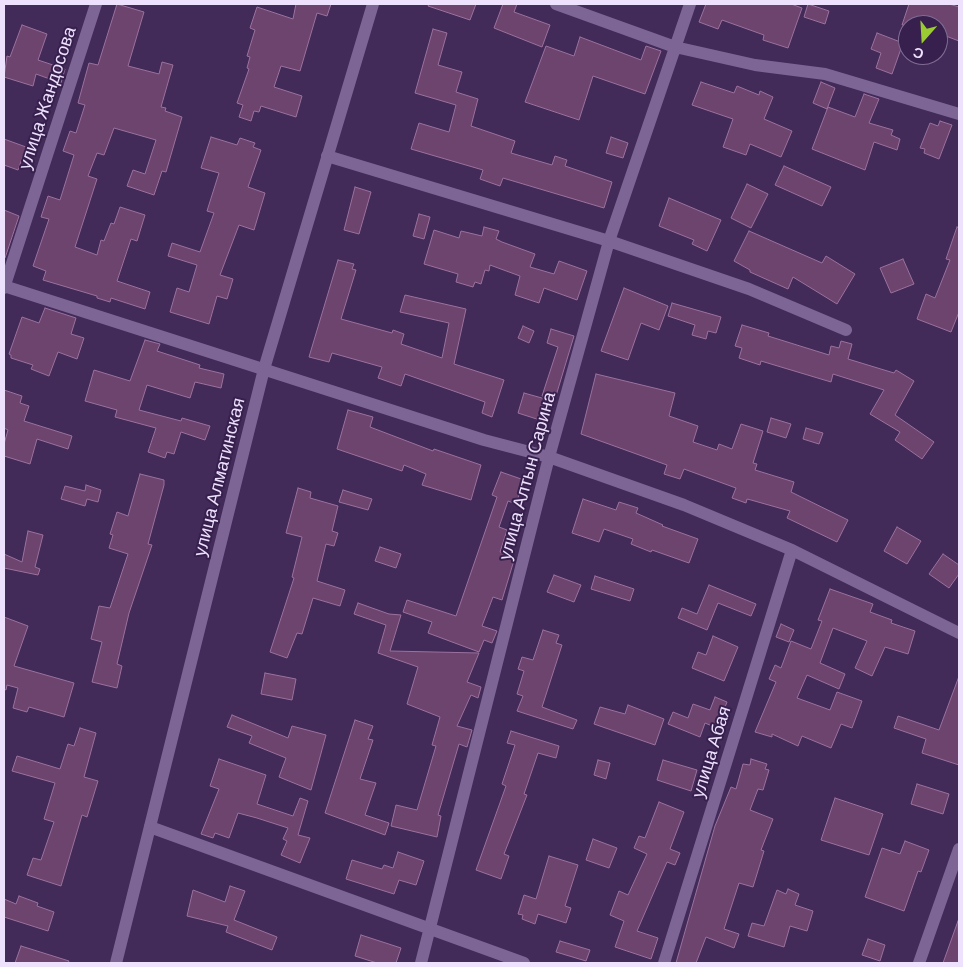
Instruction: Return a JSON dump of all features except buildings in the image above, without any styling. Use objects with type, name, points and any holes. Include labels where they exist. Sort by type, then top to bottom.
[{"type":"street","name":"улица Жандосова","points":[[4,286],[96,4]]},
{"type":"street","name":"улица Алматинская","points":[[116,963],[264,369],[373,4]]},
{"type":"street","points":[[556,4],[675,47],[755,65],[825,74],[959,114]]},
{"type":"street","name":"улица Алтын Сарина","points":[[420,963],[550,457],[609,241],[690,4]]},
{"type":"street","points":[[327,156],[609,241],[749,289],[846,330]]},
{"type":"street","points":[[4,286],[484,440],[550,457],[684,505],[792,550],[959,633]]},
{"type":"street","name":"улица Абая","points":[[664,963],[792,550]]},
{"type":"street","points":[[150,826],[524,963]]},
{"type":"street","points":[[919,963],[959,850]]}]
